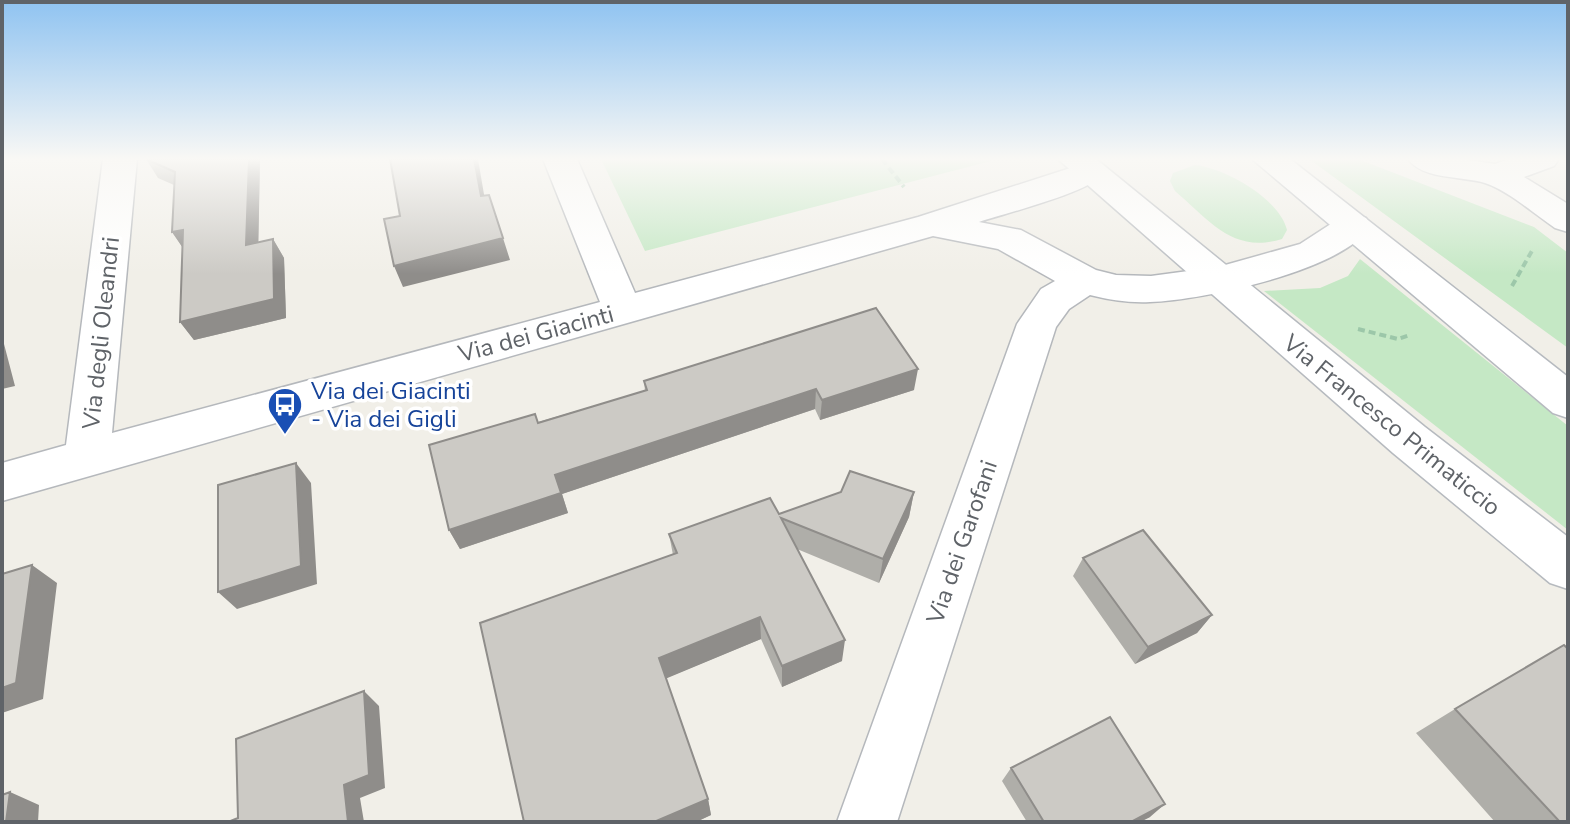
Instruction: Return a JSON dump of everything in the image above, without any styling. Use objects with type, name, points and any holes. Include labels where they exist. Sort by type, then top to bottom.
[{"type":"street","name":"Via degli Oleandri","points":[[87,459],[116,197]]},
{"type":"street","points":[[576,197],[623,310]]},
{"type":"street","name":"Via dei Giacinti","points":[[2,482],[931,225],[1002,197]]},
{"type":"street","name":"Via Francesco Primaticcio","points":[[1120,197],[1409,440],[1568,567]]},
{"type":"street","points":[[1317,197],[1568,401]]},
{"type":"street","points":[[1532,197],[1568,220]]},
{"type":"street","points":[[931,225],[1008,239],[1084,280],[1116,288],[1151,289],[1218,280],[1313,253],[1353,226]]},
{"type":"street","name":"Via dei Garofani","points":[[867,822],[1037,324],[1055,299],[1084,280]]},
{"type":"path","points":[[1512,286],[1536,245]]},
{"type":"path","points":[[1352,327],[1398,339],[1413,334]]},
{"type":"green space","points":[[619,197],[851,197],[645,251]]},
{"type":"green space","points":[[1182,197],[1263,197],[1282,218],[1287,230],[1282,239],[1250,242],[1223,232]]},
{"type":"green space","points":[[1362,197],[1458,197],[1534,227],[1568,253],[1568,348]]},
{"type":"green space","points":[[1360,259],[1568,426],[1568,530],[1264,291],[1320,288],[1348,276]]},
{"type":"building","points":[[174,197],[248,197],[246,245],[273,239],[274,299],[180,322],[183,230],[172,232]]},
{"type":"building","points":[[397,197],[490,197],[503,238],[394,266],[384,219],[400,216]]},
{"type":"building","points":[[876,308],[918,369],[822,400],[816,389],[555,475],[561,493],[449,530],[429,445],[535,414],[538,423],[647,390],[644,381]]},
{"type":"building","points":[[296,463],[301,566],[218,592],[218,485]]},
{"type":"building","points":[[850,471],[914,492],[883,559],[781,518],[845,640],[782,666],[760,617],[659,658],[708,799],[654,822],[524,822],[480,623],[677,553],[669,534],[770,498],[779,514],[841,492]]},
{"type":"building","points":[[1143,530],[1212,615],[1148,647],[1083,558]]},
{"type":"building","points":[[32,565],[16,683],[2,688],[2,574]]},
{"type":"building","points":[[1564,645],[1568,649],[1568,822],[1560,822],[1455,709]]},
{"type":"building","points":[[364,691],[369,775],[344,785],[348,822],[228,822],[238,818],[236,739]]},
{"type":"building","points":[[1110,717],[1165,804],[1131,822],[1044,822],[1011,768]]},
{"type":"building","points":[[10,792],[6,822],[2,822],[2,795]]},
{"type":"place","name":"Via dei Giacinti - Via dei Gigli","points":[[285,436]]}]
